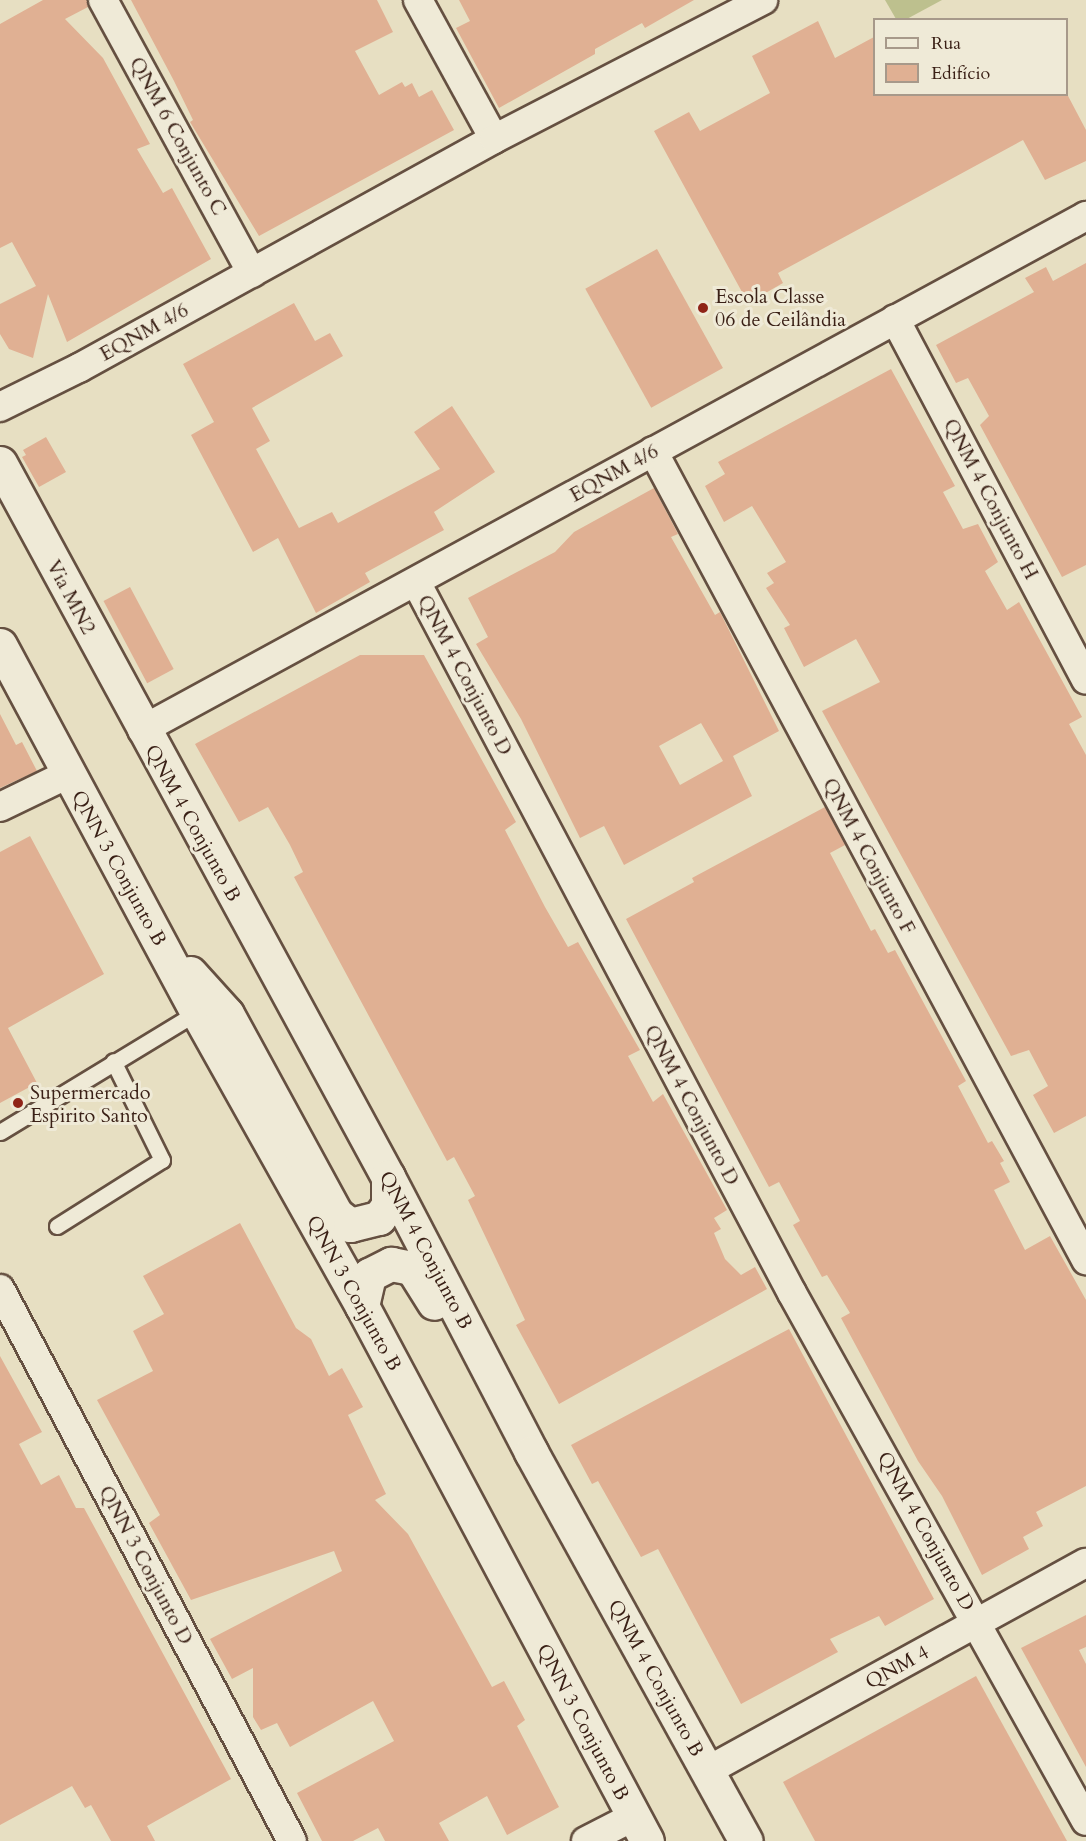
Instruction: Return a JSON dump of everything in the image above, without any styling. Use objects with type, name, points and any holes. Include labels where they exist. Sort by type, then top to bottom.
[{"type":"main road","name":"Via MN2","points":[[0,463],[142,730]]},
{"type":"main road","points":[[0,645],[68,774]]},
{"type":"main road","name":"QNM 4 Conjunto B","points":[[142,730],[388,1177],[569,1520],[746,1841]]},
{"type":"main road","name":"QNN 3 Conjunto B","points":[[68,774],[197,1012],[362,1306],[640,1829]]},
{"type":"main road","points":[[152,928],[227,1014],[336,1214],[350,1225],[380,1218],[388,1205],[388,1177]]},
{"type":"main road","points":[[362,1306],[369,1275],[381,1267],[402,1265],[419,1275],[508,1446],[569,1520]]},
{"type":"street","name":"QNM 6 Conjunto C","points":[[103,0],[252,273]]},
{"type":"street","points":[[418,0],[494,139]]},
{"type":"street","name":"EQNM 4/6","points":[[0,407],[252,273],[494,139],[719,10],[763,0]]},
{"type":"street","name":"EQNM 4/6","points":[[142,730],[1086,216]]},
{"type":"street","name":"QNM 4 Conjunto H","points":[[896,319],[1086,679]]},
{"type":"street","name":"QNM 4 Conjunto F","points":[[653,452],[1086,1260]]},
{"type":"street","name":"QNM 4 Conjunto D","points":[[416,582],[792,1293],[978,1622],[1086,1821]]},
{"type":"street","points":[[0,807],[68,774]]},
{"type":"street","name":"QNN 3 Conjunto D","points":[[0,1289],[292,1841]]},
{"type":"street","name":"QNM 4","points":[[707,1771],[1086,1563]]},
{"type":"street","points":[[586,1841],[640,1829]]},
{"type":"lane","points":[[0,1132],[113,1061],[197,1012]]},
{"type":"lane","points":[[57,1226],[162,1160],[113,1061]]},
{"type":"green space","points":[[885,0],[942,0],[909,18],[895,18]]},
{"type":"building","points":[[43,0],[87,0],[88,7],[65,19],[103,58],[150,144],[137,149],[163,193],[172,188],[211,259],[67,342],[48,294],[33,358],[9,349],[0,334],[0,304],[36,286],[12,242],[0,248],[0,24]]},
{"type":"building","points":[[131,0],[377,0],[393,32],[355,51],[379,95],[402,82],[405,87],[412,83],[419,97],[432,90],[454,130],[259,236],[190,122],[193,120]]},
{"type":"building","points":[[459,0],[694,0],[645,28],[642,23],[595,49],[595,54],[499,108],[456,28],[470,21]]},
{"type":"building","points":[[818,21],[835,58],[873,38],[873,96],[1068,96],[1086,130],[1086,161],[1045,180],[1023,140],[778,273],[783,283],[748,303],[654,131],[689,112],[700,131],[770,93],[752,56]]},
{"type":"building","points":[[657,249],[723,368],[651,408],[585,289]]},
{"type":"building","points":[[1086,263],[1086,565],[1062,577],[980,425],[989,416],[968,378],[956,383],[936,345],[1034,292],[1025,278],[1046,267],[1053,281]]},
{"type":"building","points":[[294,303],[315,341],[330,333],[343,356],[252,408],[270,441],[256,449],[299,528],[332,512],[338,523],[440,469],[414,432],[452,406],[495,472],[434,512],[444,530],[365,573],[370,582],[316,613],[278,538],[253,552],[191,435],[214,422],[183,364]]},
{"type":"building","points":[[891,369],[955,486],[943,492],[963,529],[978,524],[998,562],[985,571],[1007,610],[1019,602],[1082,717],[1069,724],[1086,755],[1086,1116],[1054,1133],[1033,1095],[1048,1086],[1029,1050],[1011,1056],[822,711],[880,682],[856,639],[804,667],[784,628],[790,625],[766,588],[774,583],[767,573],[786,562],[752,506],[724,522],[705,486],[725,474],[718,462]]},
{"type":"building","points":[[46,437],[66,472],[39,487],[22,457],[26,455],[23,450]]},
{"type":"building","points":[[654,488],[678,534],[671,537],[715,615],[720,612],[779,731],[733,756],[752,796],[624,865],[604,826],[580,838],[521,719],[476,644],[488,637],[468,598],[555,552],[574,532]],"holes":[[[701,723],[723,761],[680,785],[659,746]]]},
{"type":"building","points":[[130,587],[174,669],[147,683],[104,601]]},
{"type":"building","points":[[360,655],[424,655],[516,822],[505,830],[545,907],[568,947],[578,942],[640,1050],[628,1056],[653,1102],[663,1094],[727,1210],[714,1218],[721,1229],[714,1233],[725,1259],[741,1275],[755,1267],[767,1289],[559,1404],[516,1325],[525,1320],[468,1200],[475,1196],[454,1157],[447,1161],[294,877],[303,872],[290,845],[268,807],[239,822],[195,744]]},
{"type":"building","points":[[0,714],[16,745],[22,742],[37,771],[0,788]]},
{"type":"building","points":[[825,807],[845,845],[830,853],[871,931],[875,929],[888,953],[895,950],[966,1081],[958,1086],[988,1143],[992,1141],[1004,1161],[1000,1163],[1010,1182],[994,1190],[1025,1250],[1050,1236],[1086,1300],[1086,1486],[1036,1512],[1043,1526],[1023,1537],[1029,1549],[982,1575],[942,1496],[918,1461],[841,1318],[850,1313],[827,1275],[822,1277],[793,1225],[800,1221],[779,1182],[769,1187],[626,919],[694,882],[692,878]]},
{"type":"building","points":[[30,836],[104,974],[8,1028],[37,1083],[0,1103],[0,852]]},
{"type":"building","points":[[240,1223],[296,1328],[311,1339],[329,1376],[342,1368],[363,1407],[348,1415],[386,1494],[375,1500],[408,1534],[492,1687],[504,1681],[525,1720],[517,1726],[559,1807],[507,1835],[487,1796],[439,1823],[449,1841],[385,1841],[378,1828],[353,1841],[322,1841],[297,1793],[394,1741],[373,1701],[290,1747],[277,1723],[261,1730],[253,1717],[253,1668],[232,1679],[210,1639],[342,1571],[334,1551],[191,1600],[149,1523],[160,1515],[97,1400],[153,1371],[133,1331],[164,1314],[143,1276]]},
{"type":"building","points":[[789,1329],[934,1599],[885,1626],[879,1616],[830,1639],[838,1652],[741,1704],[658,1549],[641,1557],[598,1481],[592,1484],[571,1445]]},
{"type":"building","points":[[0,1356],[42,1432],[19,1444],[41,1485],[59,1475],[76,1508],[84,1508],[231,1779],[147,1826],[155,1841],[111,1841],[91,1805],[85,1808],[72,1786],[0,1825]]},
{"type":"building","points":[[1086,1615],[1086,1647],[1079,1650],[1086,1664],[1086,1767],[1021,1648]]},
{"type":"building","points":[[976,1676],[1067,1841],[815,1841],[783,1782]]},
{"type":"place","name":"Escola Classe 06 de Ceilândia","points":[[703,308]]},
{"type":"place","name":"Supermercado Espirito Santo","points":[[18,1103]]}]
